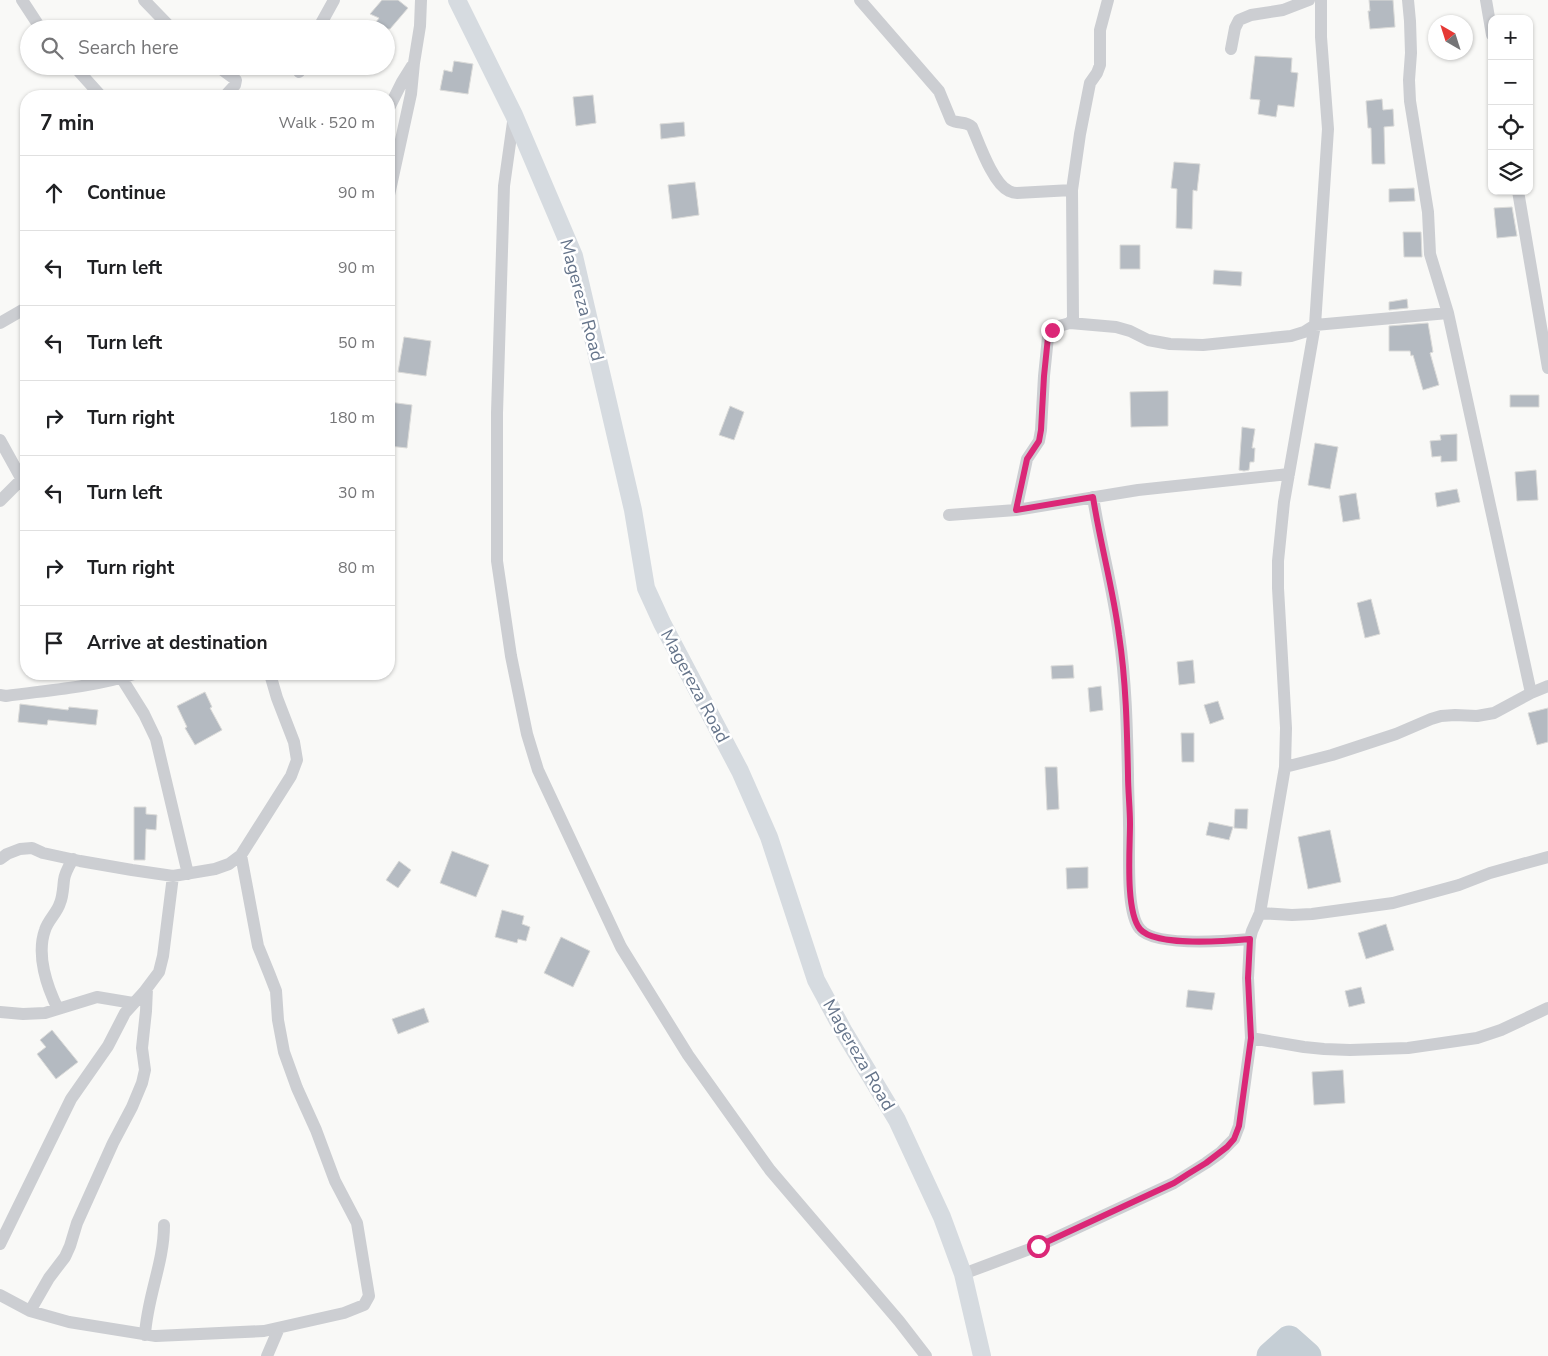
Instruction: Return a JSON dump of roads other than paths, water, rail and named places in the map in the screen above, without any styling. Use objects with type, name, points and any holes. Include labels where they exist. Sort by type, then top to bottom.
[{"type":"street","points":[[22,0],[36,20]]},
{"type":"street","points":[[144,0],[163,20]]},
{"type":"street","points":[[323,20],[334,0]]},
{"type":"street","points":[[395,168],[407,114],[420,26],[421,0]]},
{"type":"street","name":"Magereza Road","points":[[456,0],[514,115],[574,256],[633,510],[646,588],[662,623],[740,771],[769,837],[816,980],[844,1032],[897,1120],[942,1217],[963,1274],[982,1356]]},
{"type":"street","points":[[860,0],[939,91],[952,120],[955,123],[967,123],[972,127],[995,178],[1002,186],[1008,191],[1016,193],[1072,190]]},
{"type":"street","points":[[1070,323],[1073,318],[1072,190],[1090,83],[1100,65],[1100,30],[1108,0]]},
{"type":"street","points":[[1231,49],[1234,28],[1239,20],[1251,15],[1283,10],[1309,0]]},
{"type":"street","points":[[963,1274],[1038,1246],[1174,1183],[1220,1153],[1234,1139],[1239,1126],[1251,1038],[1248,978],[1250,939],[1260,913],[1285,767],[1286,719],[1278,561],[1283,510],[1315,325],[1328,129],[1321,37],[1321,0]]},
{"type":"street","points":[[1408,0],[1411,53],[1410,101],[1428,212],[1430,254],[1448,313],[1531,693]]},
{"type":"street","points":[[1486,0],[1489,15]]},
{"type":"street","points":[[395,96],[414,63]]},
{"type":"street","points":[[82,75],[96,90]]},
{"type":"street","points":[[229,75],[236,80],[230,90]]},
{"type":"street","points":[[514,115],[504,186],[497,413],[497,561],[511,656],[527,734],[538,770],[621,947],[688,1055],[770,1170],[900,1321],[926,1356]]},
{"type":"street","points":[[1519,195],[1548,368]]},
{"type":"street","points":[[0,323],[20,311]]},
{"type":"street","points":[[1016,510],[1027,459],[1039,441],[1048,337],[1052,330],[1059,326],[1070,323],[1116,327],[1130,331],[1148,340],[1170,344],[1203,345],[1291,336],[1304,332],[1315,325],[1448,313]]},
{"type":"street","points":[[0,440],[20,472]]},
{"type":"street","points":[[949,515],[1016,510],[1160,488],[1289,474]]},
{"type":"street","points":[[0,501],[20,484]]},
{"type":"street","points":[[1093,497],[1102,547],[1114,596],[1124,677],[1130,815],[1131,905],[1134,917],[1138,928],[1160,939],[1224,941],[1250,939]]},
{"type":"street","points":[[0,695],[6,696],[58,689],[101,680]]},
{"type":"street","points":[[123,680],[144,714],[156,739],[188,874]]},
{"type":"street","points":[[0,859],[20,848],[32,848],[44,853],[74,859],[173,876],[215,869],[229,864],[241,855],[292,776],[297,760],[294,742],[272,680]]},
{"type":"street","points":[[1285,767],[1324,758],[1396,734],[1436,718],[1455,715],[1477,716],[1494,712],[1548,686]]},
{"type":"street","points":[[0,1295],[30,1311],[69,1322],[156,1336],[264,1331],[344,1313],[364,1305],[369,1296],[356,1223],[334,1181],[316,1130],[297,1088],[284,1052],[278,1020],[276,991],[258,946],[241,855]]},
{"type":"street","points":[[1260,913],[1312,914],[1393,903],[1548,857]]},
{"type":"street","points":[[58,1009],[51,996],[47,979],[41,952],[42,940],[45,930],[59,906],[64,878],[67,869],[74,859]]},
{"type":"street","points":[[0,1244],[71,1099],[108,1046],[125,1013],[158,972],[163,956],[173,876]]},
{"type":"street","points":[[30,1311],[49,1278],[65,1257],[77,1223],[140,1090],[145,1070],[142,1048],[147,988]]},
{"type":"street","points":[[0,1012],[45,1013],[97,997],[133,1003]]},
{"type":"street","points":[[1251,1038],[1324,1049],[1408,1048],[1477,1038],[1501,1030],[1548,1008]]},
{"type":"street","points":[[145,1335],[148,1307],[163,1251],[164,1225]]},
{"type":"street","points":[[267,1356],[279,1328]]},
{"type":"waterway","points":[[1271,1356],[1289,1340],[1307,1356]]}]
